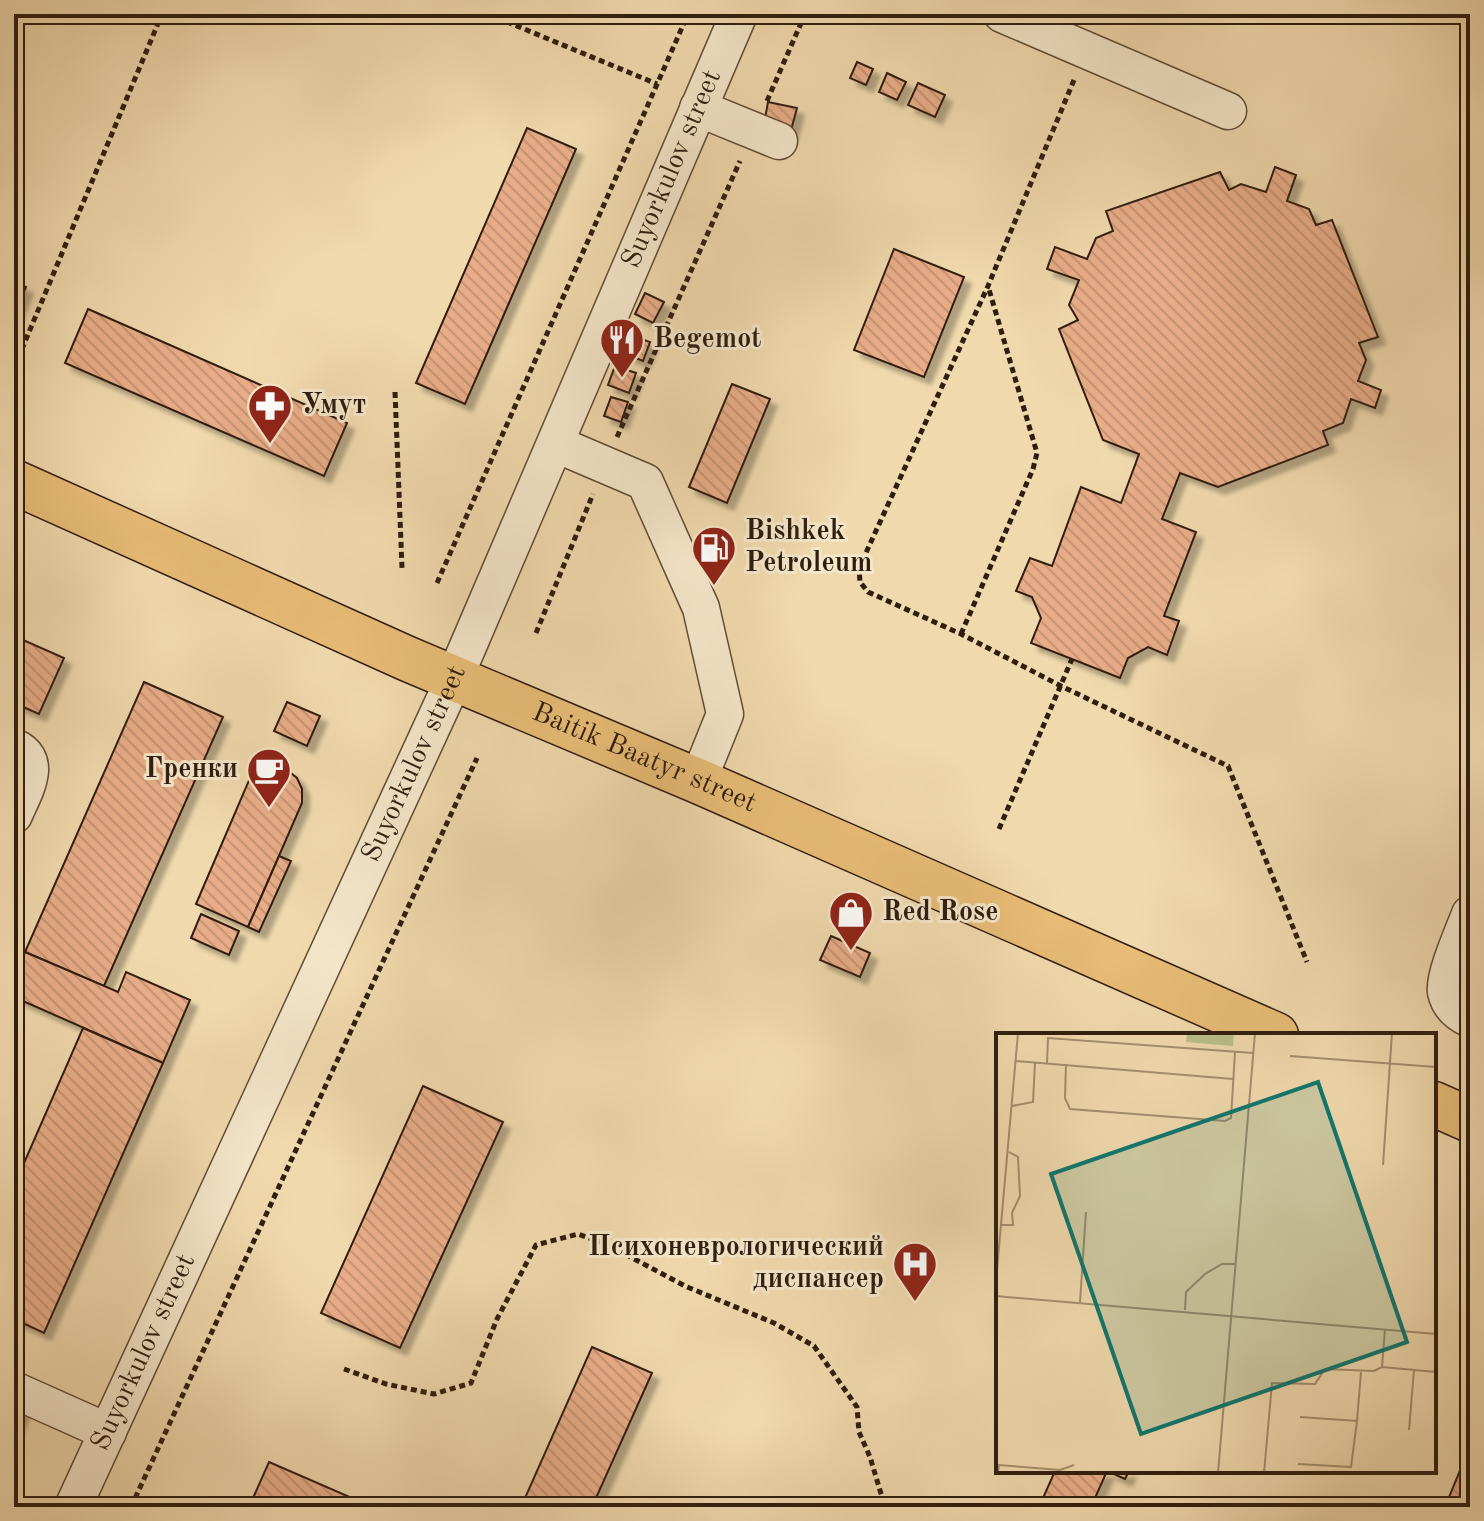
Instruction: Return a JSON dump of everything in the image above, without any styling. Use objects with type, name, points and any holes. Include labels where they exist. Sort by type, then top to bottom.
[{"type":"main road","name":"Baitik Baatyr street","points":[[14,482],[454,679],[698,781],[1271,1033]]},
{"type":"main road","points":[[1436,1105],[1470,1120]]},
{"type":"street","name":"Suyorkulov street","points":[[73,1507],[454,679],[739,14]]},
{"type":"street","points":[[1002,14],[1228,111]]},
{"type":"street","points":[[698,108],[766,136]]},
{"type":"street","points":[[556,444],[645,482],[701,608],[725,714],[698,781]]},
{"type":"street","points":[[14,747],[29,759],[31,774],[14,815]]},
{"type":"street","points":[[1470,914],[1447,978],[1446,992],[1457,1013],[1470,1019]]},
{"type":"street","points":[[14,1390],[108,1432]]},
{"type":"path","points":[[14,368],[162,14]]},
{"type":"path","points":[[488,14],[657,84]]},
{"type":"path","points":[[437,583],[688,14]]},
{"type":"path","points":[[536,633],[605,465],[766,136],[805,14]]},
{"type":"path","points":[[1086,50],[988,286],[859,568],[860,582],[868,592],[961,634],[1228,766],[1307,962]]},
{"type":"path","points":[[961,634],[1033,469],[1037,453],[988,286]]},
{"type":"path","points":[[395,392],[402,568]]},
{"type":"path","points":[[999,829],[1072,659]]},
{"type":"path","points":[[131,1507],[477,758]]},
{"type":"path","points":[[344,1369],[386,1384],[434,1394],[471,1383],[497,1319],[536,1245],[578,1234],[608,1245],[685,1286],[774,1323],[814,1346],[857,1407],[859,1432],[885,1507]]},
{"type":"building","points":[[857,62],[873,69],[866,85],[850,78]]},
{"type":"building","points":[[887,73],[906,82],[897,100],[879,92]]},
{"type":"building","points":[[918,83],[945,95],[935,117],[908,105]]},
{"type":"building","points":[[768,102],[797,108],[790,134],[764,124]]},
{"type":"building","points":[[527,128],[576,149],[465,404],[416,383]]},
{"type":"building","points":[[1275,167],[1296,175],[1287,201],[1309,209],[1316,225],[1332,220],[1378,337],[1359,343],[1366,360],[1358,381],[1381,390],[1375,408],[1351,399],[1343,423],[1323,431],[1328,445],[1218,487],[1180,473],[1162,519],[1196,532],[1164,616],[1179,621],[1167,655],[1148,647],[1128,658],[1120,678],[1031,643],[1041,618],[1032,597],[1016,591],[1030,558],[1052,566],[1081,487],[1121,503],[1139,454],[1103,440],[1059,329],[1078,320],[1069,305],[1079,280],[1047,269],[1055,247],[1087,259],[1096,238],[1113,231],[1106,211],[1220,172],[1229,190],[1241,184],[1266,192]]},
{"type":"building","points":[[894,249],[964,277],[924,377],[854,350]]},
{"type":"building","points":[[14,282],[26,287],[14,316]]},
{"type":"building","points":[[645,293],[664,302],[653,323],[635,314]]},
{"type":"building","points":[[88,309],[347,423],[324,476],[65,363]]},
{"type":"building","points":[[630,335],[650,342],[643,361],[623,353]]},
{"type":"building","name":"Begemot","points":[[615,366],[636,373],[629,393],[608,385]]},
{"type":"building","points":[[732,384],[770,399],[727,503],[689,487]]},
{"type":"building","points":[[611,397],[628,402],[621,422],[604,416]]},
{"type":"building","points":[[14,636],[64,658],[39,714],[14,703]]},
{"type":"building","points":[[144,682],[223,717],[104,986],[25,952]]},
{"type":"building","points":[[287,702],[320,716],[307,746],[274,731]]},
{"type":"building","points":[[259,757],[297,778],[302,789],[302,803],[248,927],[196,904]]},
{"type":"building","points":[[279,856],[291,861],[259,932],[248,927]]},
{"type":"building","points":[[201,914],[239,931],[229,955],[191,938]]},
{"type":"building","points":[[831,936],[870,953],[860,977],[820,960]]},
{"type":"building","points":[[25,952],[118,992],[126,972],[190,1000],[163,1063],[14,997],[14,977]]},
{"type":"building","points":[[83,1028],[163,1063],[44,1333],[14,1319],[14,1186]]},
{"type":"building","points":[[423,1086],[503,1122],[400,1348],[321,1313]]},
{"type":"building","points":[[592,1347],[652,1373],[592,1507],[521,1507]]},
{"type":"building","points":[[14,1407],[23,1410],[14,1431]]},
{"type":"building","points":[[1470,1446],[1470,1507],[1445,1507]]},
{"type":"building","points":[[269,1462],[352,1498],[349,1507],[249,1507]]},
{"type":"building","points":[[1054,1473],[1106,1473],[1091,1507],[1039,1507]]},
{"type":"building","points":[[1112,1473],[1128,1473],[1125,1479]]},
{"type":"place","name":"Begemot","points":[[622,379]]},
{"type":"place","name":"Умут","points":[[270,445]]},
{"type":"place","name":"Bishkek Petroleum","points":[[714,587]]},
{"type":"place","name":"Гренки","points":[[269,809]]},
{"type":"place","name":"Red Rose","points":[[851,952]]},
{"type":"place","name":"Психоневрологический диспансер","points":[[915,1303]]}]
